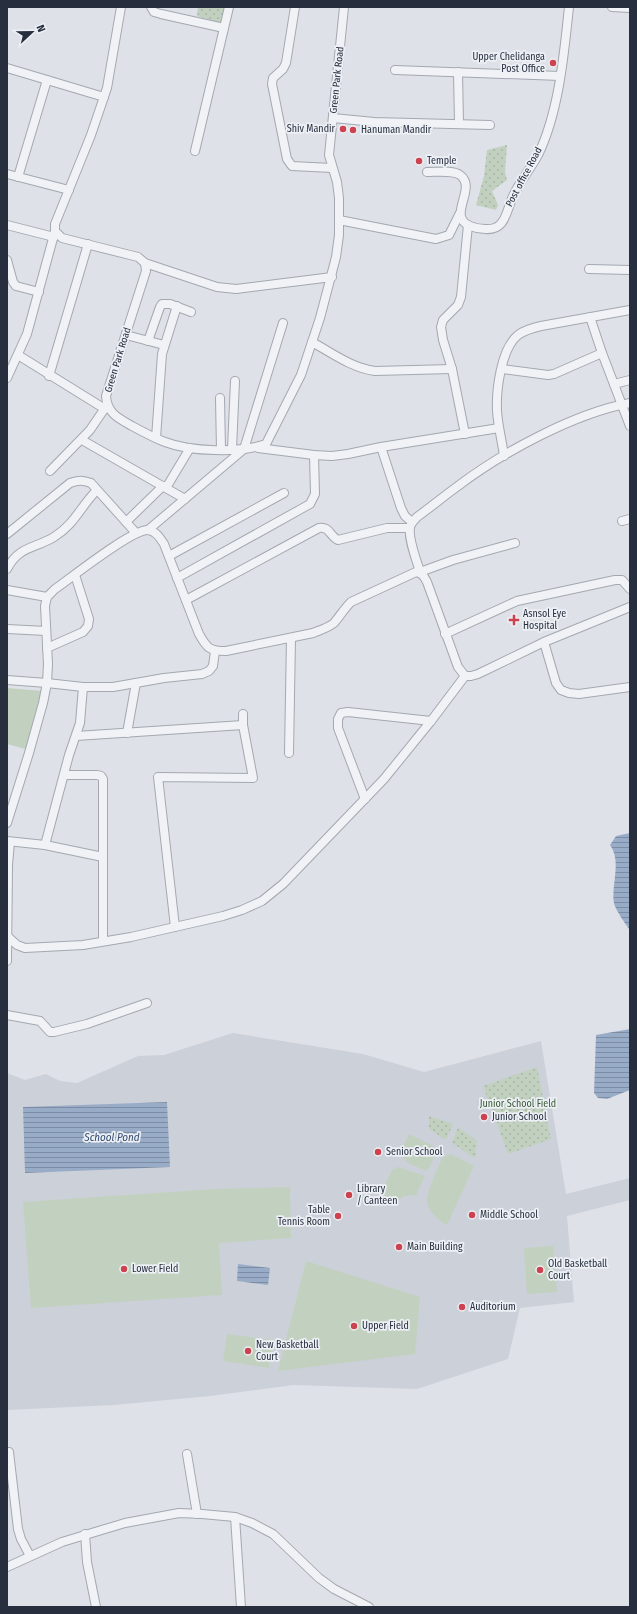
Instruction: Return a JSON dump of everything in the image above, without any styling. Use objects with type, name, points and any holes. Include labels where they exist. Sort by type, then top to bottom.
[{"type":"street","points":[[151,7],[154,12],[224,28]]},
{"type":"street","points":[[195,151],[229,7]]},
{"type":"street","points":[[295,7],[286,63],[273,78],[272,84],[287,159],[292,166],[332,168]]},
{"type":"street","name":"Green Park Road","points":[[145,262],[146,271],[106,396],[106,407],[121,420],[167,443],[190,448],[221,450],[256,448],[266,444],[301,375],[332,277],[339,235],[339,220],[337,182],[329,155],[344,7]]},
{"type":"street","name":"Post office Road","points":[[468,225],[476,228],[492,230],[500,226],[504,221],[513,195],[541,148],[552,114],[560,76],[569,7]]},
{"type":"street","points":[[612,7],[630,8]]},
{"type":"street","points":[[7,378],[10,366],[18,356],[27,334],[54,234],[55,224],[91,135],[104,97],[112,60],[118,8]]},
{"type":"street","points":[[7,68],[104,97]]},
{"type":"street","points":[[395,70],[560,76]]},
{"type":"street","points":[[458,72],[458,124]]},
{"type":"street","points":[[18,177],[47,80]]},
{"type":"street","points":[[333,118],[374,122],[490,125]]},
{"type":"street","points":[[339,220],[436,239],[449,235],[460,213],[466,187],[464,180],[460,175],[453,173],[427,172]]},
{"type":"street","points":[[7,174],[69,190]]},
{"type":"street","points":[[460,213],[462,220],[468,225],[461,297],[458,305],[443,320],[441,328],[452,369],[465,434]]},
{"type":"street","points":[[7,224],[54,234],[62,238],[138,257],[145,262],[217,287],[249,288],[332,277]]},
{"type":"street","points":[[49,376],[88,244]]},
{"type":"street","points":[[7,260],[12,282],[16,286],[38,292]]},
{"type":"street","points":[[589,269],[630,270]]},
{"type":"street","points":[[148,341],[160,306],[165,303],[191,312]]},
{"type":"street","points":[[156,438],[164,345],[177,306]]},
{"type":"street","points":[[504,456],[497,411],[498,391],[502,369],[508,349],[517,336],[527,329],[540,326],[630,310]]},
{"type":"street","points":[[590,317],[614,384],[626,403],[630,426]]},
{"type":"street","points":[[7,823],[29,753],[47,683],[45,606],[47,597],[55,589],[116,546],[136,534],[148,530],[244,449],[283,323]]},
{"type":"street","points":[[126,335],[164,345]]},
{"type":"street","points":[[312,342],[356,366],[375,371],[452,369]]},
{"type":"street","points":[[502,369],[548,375],[554,374],[602,353]]},
{"type":"street","points":[[18,356],[49,376],[106,407],[82,440],[50,471]]},
{"type":"street","points":[[614,384],[630,380]]},
{"type":"street","points":[[232,450],[235,381]]},
{"type":"street","points":[[220,398],[221,450]]},
{"type":"street","points":[[186,600],[319,528],[323,527],[327,529],[333,538],[338,540],[387,528],[410,525],[458,486],[504,456],[565,425],[594,413],[626,403]]},
{"type":"street","points":[[256,448],[314,455],[348,454],[381,447],[499,428]]},
{"type":"street","points":[[82,440],[185,499]]},
{"type":"street","points":[[381,447],[401,508],[410,525],[410,535],[420,572],[427,582],[458,667],[465,676]]},
{"type":"street","points":[[126,522],[165,487],[190,448]]},
{"type":"street","points":[[177,578],[310,504],[315,494],[314,455]]},
{"type":"street","points":[[7,534],[70,483],[84,480],[90,483],[97,490],[136,534]]},
{"type":"street","points":[[7,570],[15,556],[20,552],[44,543],[71,525],[88,500],[97,490]]},
{"type":"street","points":[[169,556],[284,492]]},
{"type":"street","points":[[148,530],[158,534],[164,544],[199,634],[206,647],[215,651],[226,651],[313,633],[334,623],[343,609],[351,602],[410,574],[453,560],[515,543]]},
{"type":"street","points":[[47,648],[83,632],[88,626],[89,618],[75,575]]},
{"type":"street","points":[[445,634],[523,600],[615,580],[622,580],[630,589]]},
{"type":"street","points":[[7,590],[47,597]]},
{"type":"street","points":[[465,676],[478,674],[544,642],[630,607]]},
{"type":"street","points":[[7,629],[46,632]]},
{"type":"street","points":[[289,752],[291,638]]},
{"type":"street","points":[[544,642],[556,683],[561,690],[569,694],[579,694],[630,687]]},
{"type":"street","points":[[7,680],[83,687],[113,687],[202,674],[209,671],[213,666],[215,651]]},
{"type":"street","points":[[7,936],[17,945],[25,948],[58,947],[103,941],[209,920],[242,910],[268,897],[283,884],[393,768],[465,676]]},
{"type":"street","points":[[127,733],[136,683]]},
{"type":"street","points":[[45,845],[82,712],[83,687]]},
{"type":"street","points":[[365,799],[338,728],[338,719],[341,713],[348,712],[431,721]]},
{"type":"street","points":[[175,927],[158,777],[253,778],[244,725],[244,714]]},
{"type":"street","points":[[76,736],[244,725]]},
{"type":"street","points":[[64,775],[97,775],[101,776],[103,779],[103,941]]},
{"type":"street","points":[[7,961],[9,841],[45,845],[103,857]]},
{"type":"street","points":[[7,1015],[40,1021],[50,1032],[54,1032],[87,1024],[147,1003]]},
{"type":"street","points":[[9,1452],[18,1530],[30,1556]]},
{"type":"street","points":[[188,1454],[197,1514]]},
{"type":"street","points":[[7,1567],[62,1542],[125,1523],[179,1513],[235,1517],[252,1523],[273,1534],[319,1578],[334,1589],[369,1607]]},
{"type":"street","points":[[235,1517],[241,1607]]},
{"type":"street","points":[[85,1534],[87,1562],[96,1607]]},
{"type":"shaded area","points":[[233,1033],[363,1054],[424,1072],[541,1041],[566,1194],[630,1178],[630,1200],[567,1216],[574,1302],[520,1308],[508,1359],[417,1389],[294,1385],[210,1396],[114,1405],[7,1410],[7,1073],[25,1080],[46,1074],[60,1081],[77,1083],[138,1056],[164,1055]]},
{"type":"green space","points":[[198,7],[228,7],[224,24],[197,16]]},
{"type":"green space","points":[[507,145],[505,172],[507,180],[492,191],[498,205],[496,210],[476,205],[484,176],[487,150]]},
{"type":"green space","points":[[7,688],[43,691],[29,750],[7,744]]},
{"type":"green space","name":"Junior School Field","points":[[537,1067],[551,1139],[508,1154],[483,1086]]},
{"type":"green space","points":[[429,1116],[453,1124],[446,1140],[429,1129]]},
{"type":"green space","points":[[458,1127],[477,1141],[475,1158],[452,1143]]},
{"type":"green space","points":[[409,1134],[433,1146],[435,1152],[427,1171],[407,1162],[400,1152]]},
{"type":"green space","points":[[451,1154],[474,1166],[447,1225],[432,1213],[428,1206],[427,1198],[442,1158]]},
{"type":"green space","points":[[398,1167],[425,1176],[416,1195],[404,1196],[397,1201],[372,1191],[374,1188],[384,1187],[392,1170]]},
{"type":"green space","name":"Lower Field","points":[[290,1187],[291,1238],[219,1243],[222,1295],[31,1308],[23,1202],[215,1189]]},
{"type":"green space","name":"Old Basketball Court","points":[[553,1246],[557,1292],[527,1294],[524,1248]]},
{"type":"green space","name":"Upper Field","points":[[306,1261],[420,1297],[415,1354],[278,1371]]},
{"type":"green space","name":"New Basketball Court","points":[[227,1334],[273,1340],[269,1368],[223,1361]]},
{"type":"water","points":[[630,833],[630,930],[618,913],[614,903],[613,896],[616,866],[610,845],[616,836]]},
{"type":"water","points":[[630,1029],[630,1090],[607,1099],[598,1098],[594,1093],[596,1035]]},
{"type":"water","name":"School Pond","points":[[167,1102],[170,1167],[25,1173],[23,1107]]},
{"type":"water","points":[[238,1264],[270,1268],[268,1285],[237,1281]]},
{"type":"place","name":"Upper Chelidanga Post Office","points":[[553,63]]},
{"type":"place","name":"Shiv Mandir","points":[[343,129]]},
{"type":"place","name":"Hanuman Mandir","points":[[353,130]]},
{"type":"place","name":"Temple","points":[[419,161]]},
{"type":"place","name":"Asnsol Eye Hospital","points":[[514,620]]},
{"type":"place","name":"Junior School","points":[[484,1117]]},
{"type":"place","name":"Senior School","points":[[378,1152]]},
{"type":"place","name":"Library / Canteen","points":[[349,1195]]},
{"type":"place","name":"Middle School","points":[[472,1215]]},
{"type":"place","name":"Table Tennis Room","points":[[338,1216]]},
{"type":"place","name":"Main Building","points":[[399,1247]]},
{"type":"place","name":"Lower Field","points":[[124,1269]]},
{"type":"place","name":"Old Basketball Court","points":[[540,1270]]},
{"type":"place","name":"Auditorium","points":[[462,1307]]},
{"type":"place","name":"Upper Field","points":[[354,1326]]},
{"type":"place","name":"New Basketball Court","points":[[248,1351]]}]
